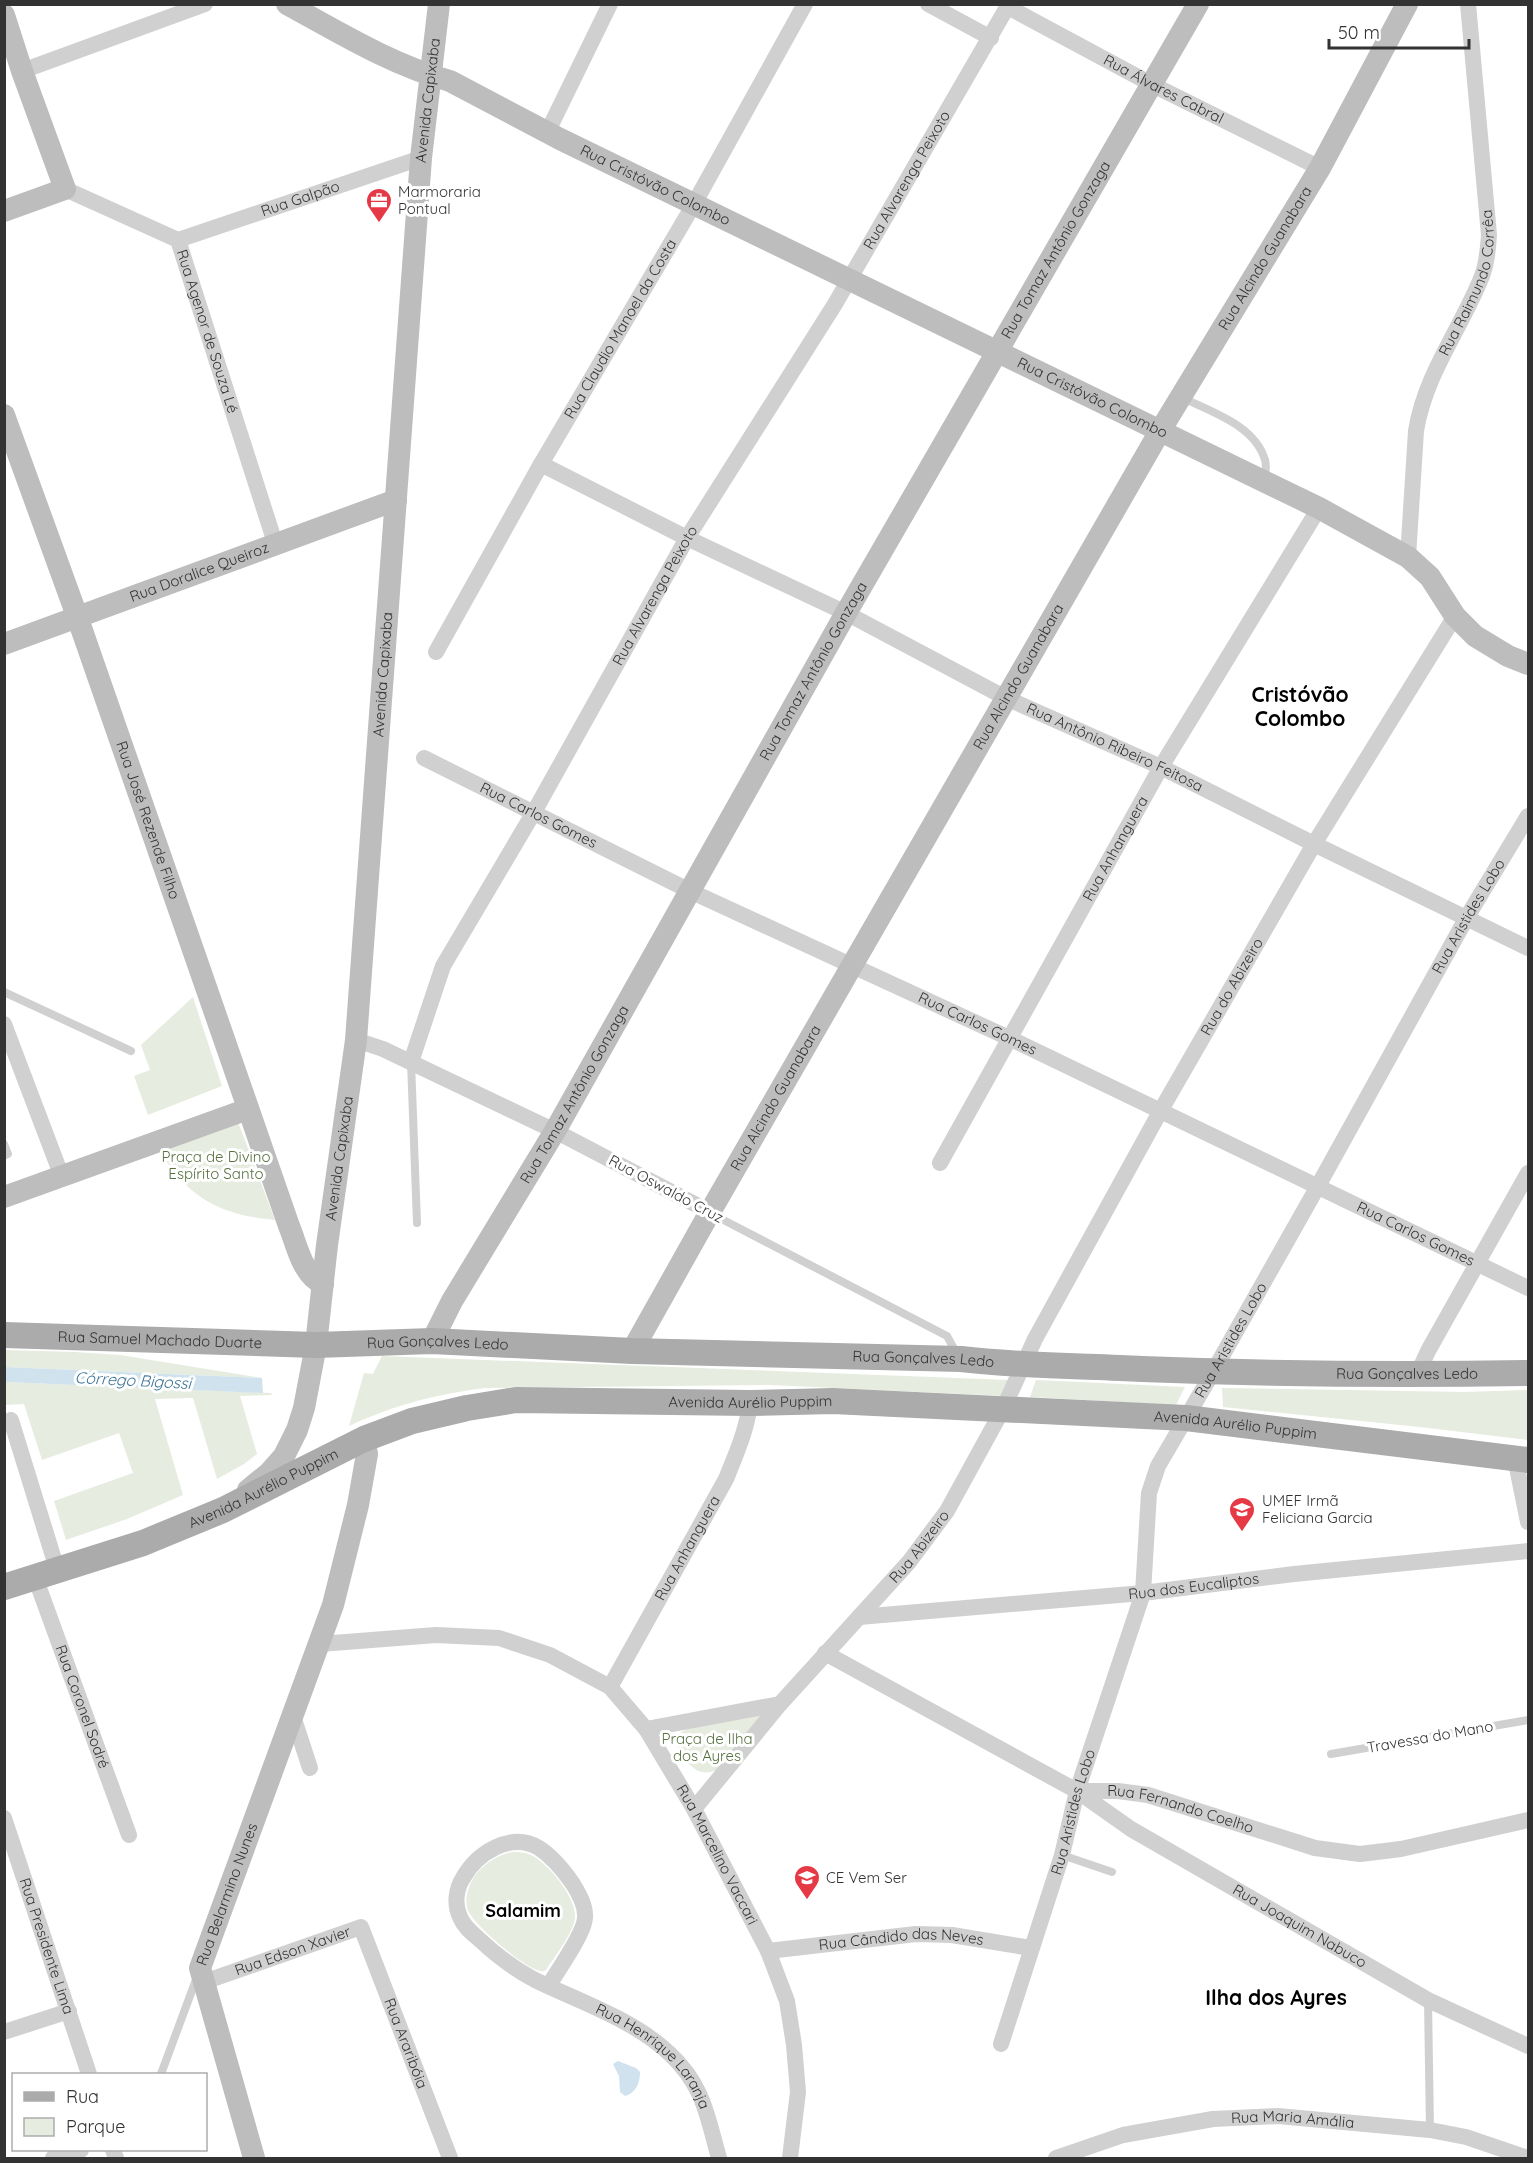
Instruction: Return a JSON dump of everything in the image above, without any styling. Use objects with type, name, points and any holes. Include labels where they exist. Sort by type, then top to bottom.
[{"type":"main road","name":"Rua Samuel Machado Duarte","points":[[4,1335],[316,1345]]},
{"type":"main road","name":"Rua Gonçalves Ledo","points":[[316,1345],[432,1341],[632,1351],[961,1359],[1010,1365],[1213,1372],[1417,1375],[1528,1373]]},
{"type":"main road","name":"Avenida Aurélio Puppim","points":[[4,1587],[143,1543],[223,1510],[364,1439],[412,1420],[516,1400],[833,1401],[1186,1418],[1522,1459]]},
{"type":"street","points":[[22,71],[205,4]]},
{"type":"street","name":"Rua Cristóvão Colombo","points":[[287,4],[381,54],[431,76],[450,81],[547,133],[1319,508],[1408,557],[1430,577],[1455,616],[1483,642],[1528,664]]},
{"type":"street","name":"Avenida Capixaba","points":[[223,1510],[269,1473],[284,1456],[297,1430],[304,1408],[316,1345],[327,1245],[356,1040],[422,158],[439,4]]},
{"type":"street","points":[[547,133],[610,4]]},
{"type":"street","name":"Rua Claudio Manoel da Costa","points":[[436,652],[541,464],[694,204],[805,4]]},
{"type":"street","points":[[928,4],[991,38]]},
{"type":"street","name":"Rua Tomaz Antônio Gonzaga","points":[[432,1341],[452,1301],[555,1131],[846,613],[1198,4]]},
{"type":"street","name":"Rua Alcindo Guanabara","points":[[632,1351],[1160,432],[1320,168],[1407,4]]},
{"type":"street","name":"Rua Raimundo Corrêa","points":[[1408,557],[1419,410],[1430,381],[1482,276],[1487,257],[1489,235],[1468,4]]},
{"type":"street","name":"Rua Alvarenga Peixoto","points":[[411,1062],[442,966],[534,812],[687,538],[850,280],[1009,6]]},
{"type":"street","name":"Rua Álvares Cabral","points":[[1009,6],[1153,85],[1320,168]]},
{"type":"street","points":[[4,15],[65,189],[4,211]]},
{"type":"street","name":"Rua Galpão","points":[[178,240],[422,158]]},
{"type":"street","name":"Rua Agenor de Souza Lé","points":[[65,189],[178,240],[276,546]]},
{"type":"street","name":"Rua José Rezende Filho","points":[[4,415],[77,616],[289,1226],[307,1270],[317,1282],[323,1284]]},
{"type":"street","name":"Rua Antônio Ribeiro Feitosa","points":[[541,464],[687,538],[846,613],[1006,698],[1161,767],[1528,948]]},
{"type":"street","name":"Rua Doralice Queiroz","points":[[4,644],[276,546],[396,500]]},
{"type":"street","name":"Rua Anhanguera","points":[[940,1163],[1161,767],[1319,508]]},
{"type":"street","name":"Rua do Abizeiro","points":[[1023,1364],[1161,1110],[1314,844],[1455,616]]},
{"type":"street","name":"Rua Carlos Gomes","points":[[424,758],[690,891],[1161,1110],[1528,1288]]},
{"type":"street","name":"Rua Aristides Lobo","points":[[1000,2044],[1062,1855],[1077,1791],[1143,1593],[1149,1492],[1158,1466],[1318,1186],[1467,917],[1528,816]]},
{"type":"street","points":[[4,1024],[62,1177]]},
{"type":"street","name":"Rua Oswaldo Cruz","points":[[356,1040],[383,1049],[555,1131],[710,1212]]},
{"type":"street","points":[[4,1197],[248,1109]]},
{"type":"street","points":[[1417,1375],[1528,1173]]},
{"type":"street","points":[[289,1226],[299,1235],[327,1245]]},
{"type":"street","name":"Rua Abizeiro","points":[[694,1809],[780,1704],[909,1562],[947,1511],[1003,1409],[1023,1364]]},
{"type":"street","name":"Rua Anhanguera","points":[[610,1687],[726,1479],[741,1443],[748,1420],[750,1402]]},
{"type":"street","name":"Rua Coronel Sodré","points":[[11,1420],[46,1573],[129,1835]]},
{"type":"street","name":"Rua Belarmino Nunes","points":[[202,1975],[292,1713],[320,1644],[341,1577],[367,1454],[364,1439]]},
{"type":"street","points":[[1522,1459],[1528,1522]]},
{"type":"street","name":"Rua dos Eucaliptos","points":[[859,1617],[1143,1593],[1294,1574],[1528,1551]]},
{"type":"street","name":"Rua Marcelino Vaccari","points":[[320,1644],[436,1635],[499,1638],[550,1655],[610,1687],[646,1729],[694,1809],[768,1951],[787,2001],[794,2045],[798,2092],[790,2158]]},
{"type":"street","name":"Rua Fernando Coelho","points":[[825,1653],[1077,1791],[1118,1791],[1148,1795],[1315,1848],[1360,1854],[1401,1849],[1528,1820]]},
{"type":"street","points":[[646,1729],[780,1704]]},
{"type":"street","points":[[292,1713],[310,1768]]},
{"type":"street","name":"Rua Joaquim Nabuco","points":[[1077,1791],[1131,1829],[1428,2000],[1528,2046]]},
{"type":"street","name":"Rua Presidente Lima","points":[[4,1818],[89,2073]]},
{"type":"street","name":"Rua Henrique Laranja","points":[[549,1985],[583,1927],[584,1909],[567,1875],[539,1848],[523,1843],[500,1845],[478,1859],[460,1882],[456,1900],[460,1918],[471,1932],[497,1955],[535,1980],[645,2034],[672,2056],[693,2081],[701,2095],[718,2158]]},
{"type":"street","name":"Rua Edson Xavier","points":[[202,1975],[362,1927]]},
{"type":"street","name":"Rua Araribóia","points":[[362,1927],[450,2158]]},
{"type":"street","name":"Rua Cândido das Neves","points":[[768,1951],[916,1934],[952,1935],[1031,1948]]},
{"type":"street","points":[[202,1975],[254,2158]]},
{"type":"street","points":[[4,2032],[69,2011]]},
{"type":"street","name":"Rua Maria Amália","points":[[1056,2158],[1123,2135],[1213,2119],[1278,2116],[1430,2130],[1466,2137],[1528,2158]]},
{"type":"street","points":[[53,2158],[78,2151]]},
{"type":"lane","points":[[1181,396],[1239,425],[1256,440],[1266,462],[1265,482]]},
{"type":"lane","points":[[4,992],[131,1051]]},
{"type":"lane","name":"Rua Alvarenga Peixoto","points":[[411,1062],[417,1223]]},
{"type":"lane","points":[[4,1144],[8,1154],[4,1156]]},
{"type":"lane","name":"Rua Oswaldo Cruz","points":[[710,1212],[947,1336],[961,1359]]},
{"type":"lane","name":"Travessa do Mano","points":[[1331,1754],[1528,1720]]},
{"type":"lane","points":[[1062,1855],[1112,1872]]},
{"type":"lane","name":"Rua Belarmino Nunes","points":[[161,2073],[202,1975]]},
{"type":"lane","points":[[1428,2000],[1430,2130]]},
{"type":"green space","name":"Praça de Divino Espírito Santo","points":[[193,997],[222,1086],[148,1115],[134,1076],[150,1070],[141,1045]]},
{"type":"green space","name":"Praça de Divino Espírito Santo","points":[[238,1122],[275,1220],[238,1214],[207,1201],[182,1180],[159,1150]]},
{"type":"green space","points":[[5,1350],[120,1355],[262,1378],[5,1367]]},
{"type":"green space","points":[[382,1356],[1009,1380],[1004,1396],[771,1385],[485,1388],[416,1401],[349,1426],[364,1373],[373,1374]]},
{"type":"green space","points":[[1036,1380],[1185,1387],[1176,1405],[1030,1397]]},
{"type":"green space","points":[[5,1382],[271,1393],[272,1395],[240,1396],[257,1454],[217,1479],[193,1398],[155,1399],[183,1495],[127,1519],[66,1540],[54,1501],[133,1473],[119,1433],[42,1460],[24,1404],[5,1405]]},
{"type":"green space","points":[[1222,1388],[1465,1392],[1528,1390],[1528,1440],[1223,1407]]},
{"type":"green space","name":"Praça de Ilha dos Ayres","points":[[765,1712],[716,1770],[702,1772],[696,1770],[686,1761],[675,1742],[678,1734],[687,1729]]},
{"type":"green space","points":[[512,1852],[529,1854],[545,1865],[566,1891],[574,1910],[574,1923],[560,1950],[544,1971],[534,1969],[512,1955],[478,1924],[467,1908],[469,1888],[478,1872],[501,1855]]},
{"type":"water","name":"Córrego Bigossi","points":[[5,1367],[262,1378],[263,1393],[5,1382]]},
{"type":"water","points":[[618,2061],[640,2072],[637,2087],[625,2096],[620,2092],[619,2076],[613,2064]]},
{"type":"place","name":"Marmoraria Pontual","points":[[379,224]]},
{"type":"place","name":"UMEF Irmã Feliciana Garcia","points":[[1242,1533]]},
{"type":"place","name":"CE Vem Ser","points":[[807,1901]]},
{"type":"district","name":"Cristóvão Colombo","points":[[1300,707]]},
{"type":"district","name":"Salamim","points":[[523,1911]]},
{"type":"district","name":"Ilha dos Ayres","points":[[1276,1998]]}]
